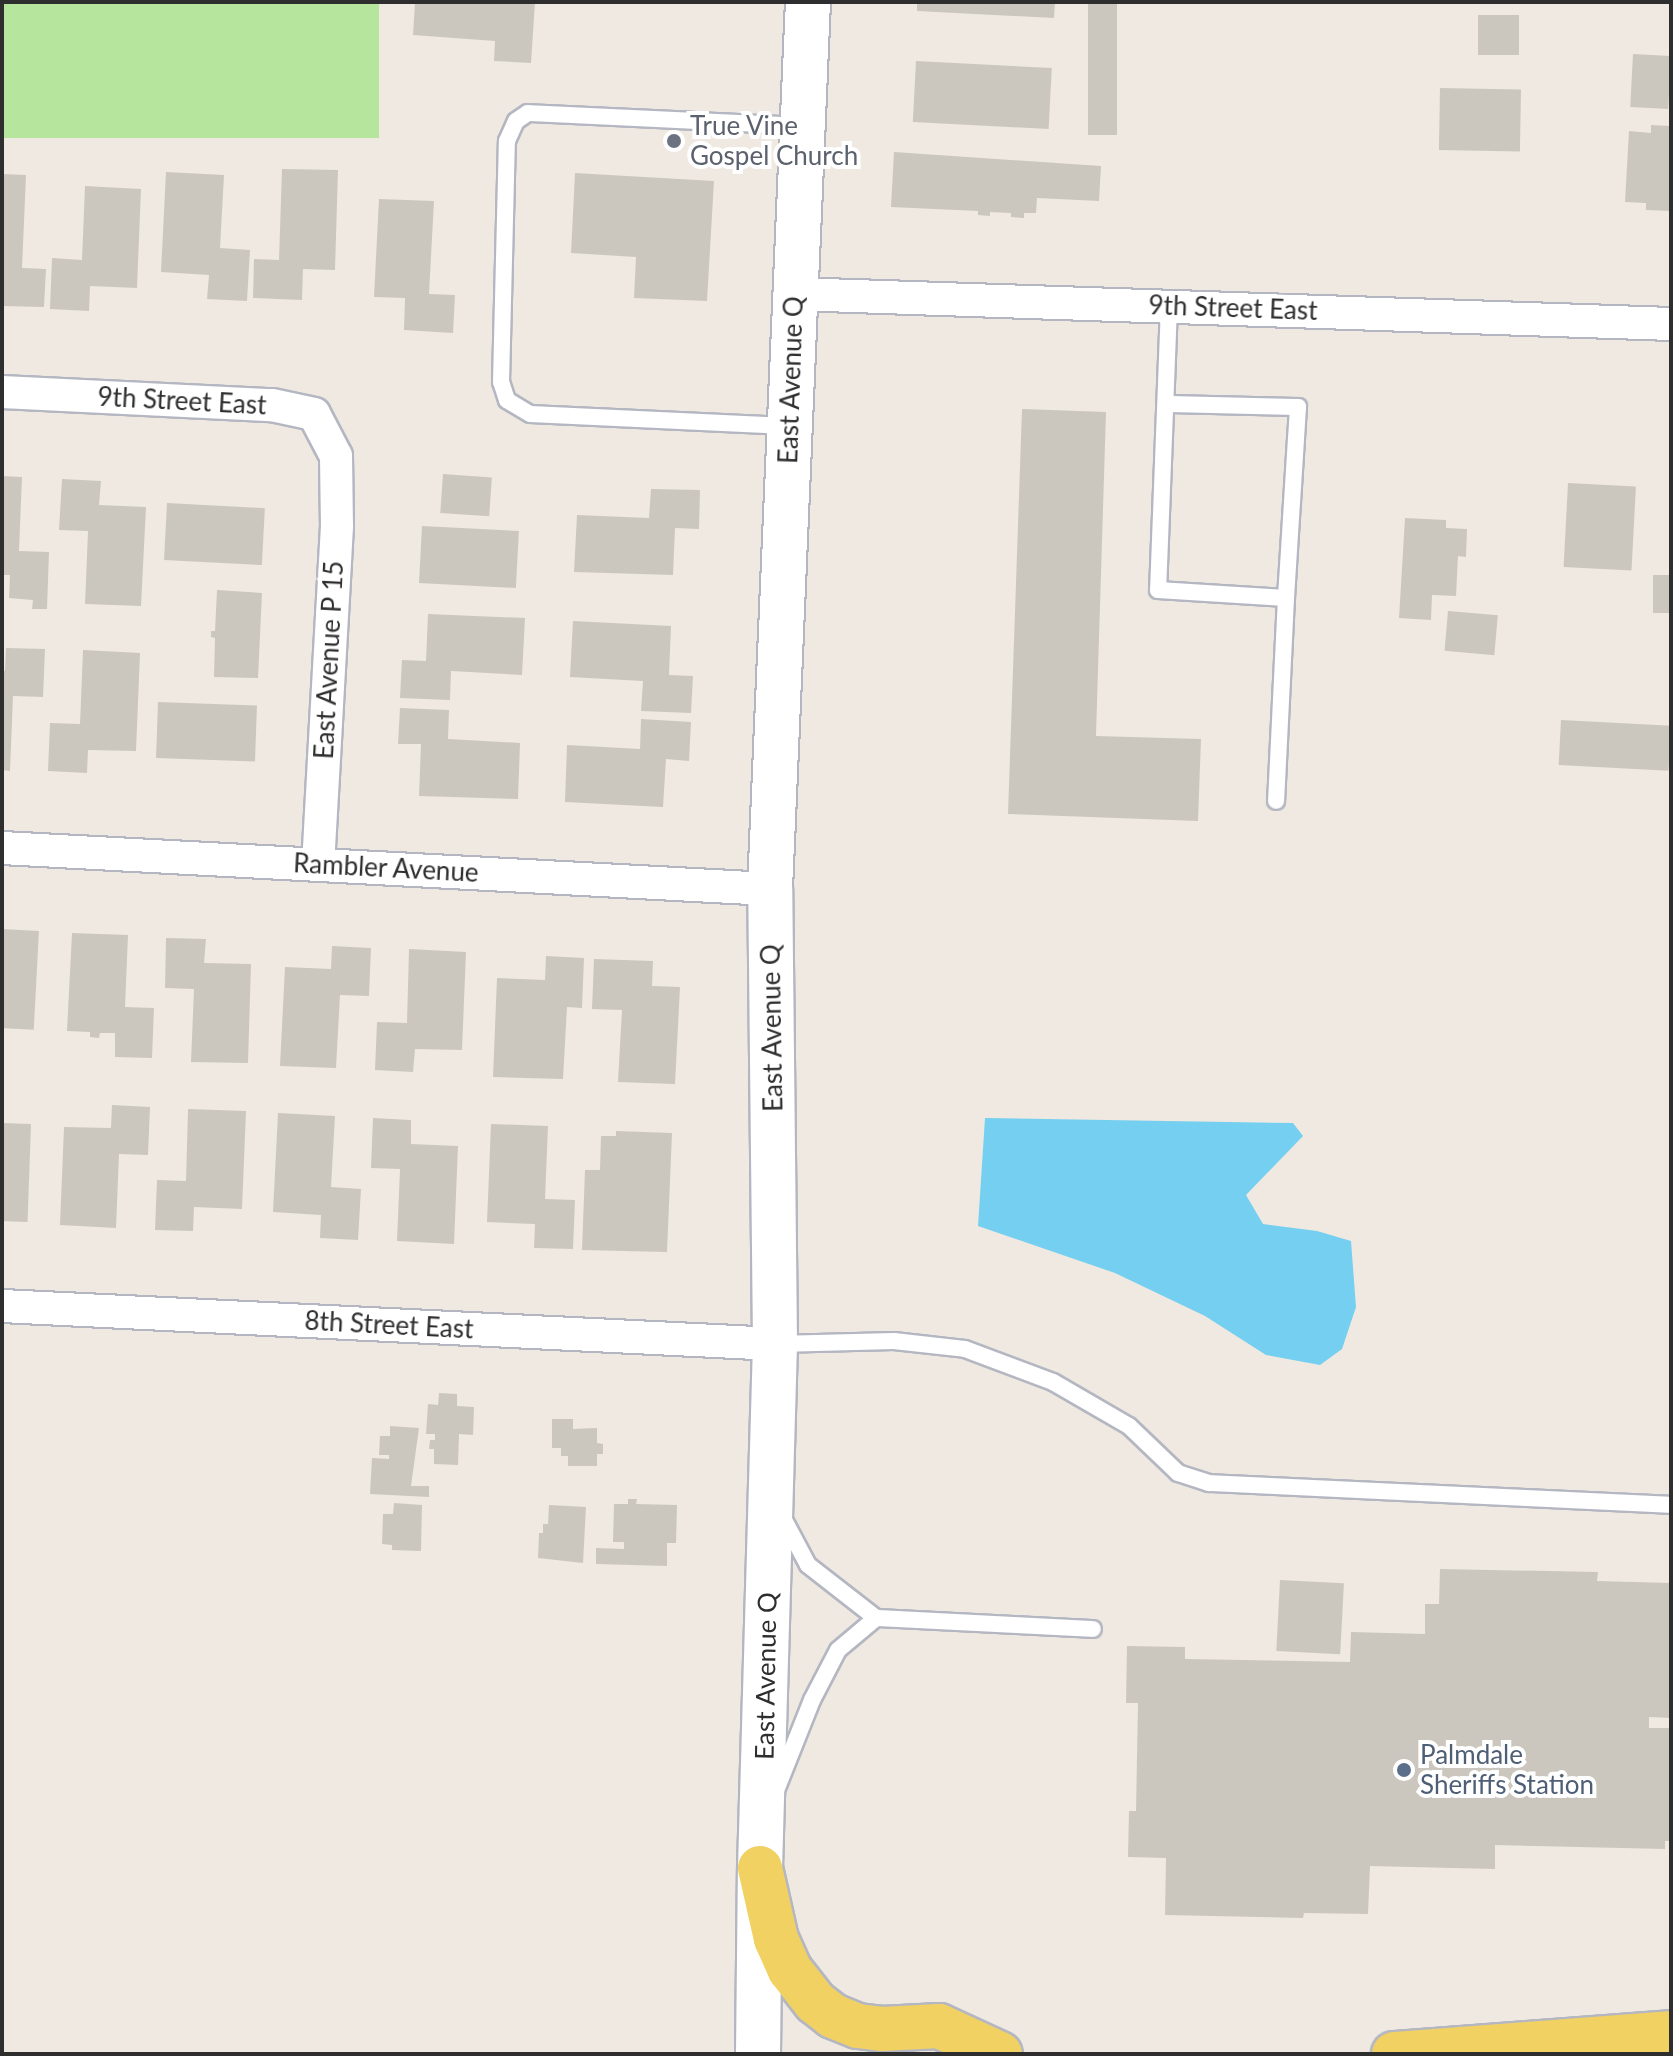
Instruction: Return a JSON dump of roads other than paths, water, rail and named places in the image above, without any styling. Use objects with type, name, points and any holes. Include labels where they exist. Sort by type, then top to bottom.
[{"type":"main road","name":"East Avenue Q","points":[[758,2054],[775,1344],[770,889],[808,2]]},
{"type":"main road","points":[[761,1847],[776,1939],[790,1970],[815,2002],[833,2016],[858,2026],[882,2029],[939,2026],[1000,2054]]},
{"type":"main road","points":[[1394,2054],[1671,2033]]},
{"type":"street","name":"9th Street East","points":[[795,294],[1671,324]]},
{"type":"street","name":"9th Street East","points":[[2,392],[272,405],[314,414],[336,456]]},
{"type":"street","name":"East Avenue P 15","points":[[318,863],[337,526],[336,456]]},
{"type":"street","name":"Rambler Avenue","points":[[2,848],[770,889]]},
{"type":"street","name":"8th Street East","points":[[2,1306],[775,1344]]},
{"type":"lane","points":[[790,426],[530,414],[507,400],[501,382],[507,141],[516,121],[528,113],[801,126]]},
{"type":"lane","points":[[1169,306],[1158,590],[1286,598]]},
{"type":"lane","points":[[1167,404],[1298,407],[1276,801]]},
{"type":"lane","points":[[775,1344],[894,1341],[965,1349],[1053,1382],[1129,1426],[1178,1473],[1209,1483],[1671,1505]]},
{"type":"lane","points":[[771,1482],[787,1528],[808,1565],[876,1618],[1093,1629]]},
{"type":"lane","points":[[761,1847],[812,1700],[838,1650],[876,1618]]},
{"type":"water","points":[[985,1118],[1293,1123],[1303,1136],[1246,1195],[1263,1224],[1317,1231],[1351,1241],[1356,1307],[1342,1349],[1320,1365],[1266,1355],[1205,1316],[1115,1273],[978,1226]]},
{"type":"place","name":"True Vine Gospel Church","points":[[674,141]]},
{"type":"place","name":"Palmdale Sheriffs Station","points":[[1404,1770]]}]
